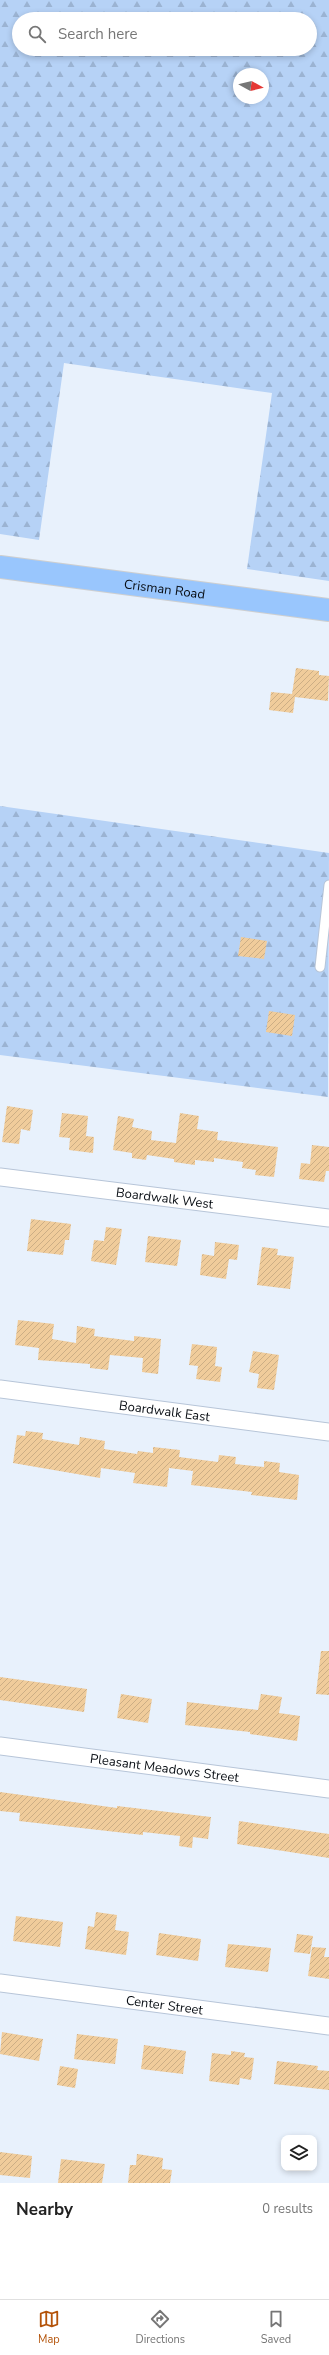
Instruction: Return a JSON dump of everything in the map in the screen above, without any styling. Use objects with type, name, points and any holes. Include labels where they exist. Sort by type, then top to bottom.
[{"type":"main road","name":"Crisman Road","points":[[0,567],[329,610]]},
{"type":"street","name":"Boardwalk West","points":[[0,1177],[329,1218]]},
{"type":"street","name":"Boardwalk East","points":[[0,1389],[329,1432]]},
{"type":"street","name":"Pleasant Meadows Street","points":[[0,1746],[329,1789]]},
{"type":"street","name":"Center Street","points":[[0,1983],[329,2026]]},
{"type":"lane","points":[[320,967],[329,885]]},
{"type":"green space","points":[[0,0],[329,0],[329,581],[247,569],[272,393],[64,363],[39,540],[0,534]]},
{"type":"green space","points":[[0,806],[329,853],[328,1097],[0,1055]]},
{"type":"building","points":[[296,668],[319,671],[319,675],[329,676],[328,701],[295,697],[293,713],[269,710],[271,692],[292,694]]},
{"type":"building","points":[[241,937],[267,941],[264,959],[238,956]]},
{"type":"building","points":[[269,1011],[295,1015],[292,1036],[266,1032]]},
{"type":"building","points":[[7,1106],[33,1110],[30,1131],[21,1129],[19,1144],[2,1142]]},
{"type":"building","points":[[62,1113],[88,1116],[86,1136],[94,1137],[93,1153],[69,1150],[70,1138],[59,1137]]},
{"type":"building","points":[[180,1113],[199,1116],[197,1129],[218,1132],[217,1140],[278,1147],[274,1177],[255,1175],[256,1170],[242,1168],[243,1162],[214,1158],[214,1162],[195,1160],[195,1165],[174,1162],[174,1159],[147,1155],[146,1160],[132,1158],[132,1153],[113,1150],[118,1116],[134,1119],[132,1127],[152,1131],[151,1140],[176,1143]]},
{"type":"building","points":[[312,1145],[329,1147],[329,1171],[326,1171],[324,1182],[299,1179],[301,1163],[310,1164]]},
{"type":"building","points":[[31,1219],[71,1224],[69,1240],[65,1240],[63,1255],[27,1251]]},
{"type":"building","points":[[106,1227],[122,1229],[116,1265],[91,1261],[94,1240],[104,1241]]},
{"type":"building","points":[[148,1236],[181,1240],[177,1266],[145,1262]]},
{"type":"building","points":[[215,1242],[239,1245],[237,1260],[229,1259],[226,1279],[200,1275],[202,1254],[214,1256]]},
{"type":"building","points":[[262,1247],[278,1249],[277,1255],[294,1257],[290,1289],[257,1285]]},
{"type":"building","points":[[18,1320],[54,1324],[52,1339],[76,1343],[77,1326],[95,1329],[94,1336],[134,1341],[134,1336],[161,1339],[158,1374],[142,1372],[143,1358],[110,1355],[108,1370],[90,1368],[90,1364],[38,1360],[39,1348],[15,1345]]},
{"type":"building","points":[[192,1344],[217,1347],[215,1366],[222,1367],[220,1382],[196,1379],[198,1366],[189,1365]]},
{"type":"building","points":[[253,1351],[279,1355],[274,1390],[257,1388],[259,1374],[249,1372]]},
{"type":"building","points":[[26,1431],[43,1433],[42,1439],[79,1445],[80,1437],[105,1441],[104,1449],[137,1454],[138,1451],[153,1453],[153,1447],[180,1450],[179,1457],[218,1462],[219,1455],[236,1457],[235,1464],[264,1467],[264,1461],[280,1463],[279,1472],[299,1475],[297,1500],[251,1495],[252,1492],[191,1485],[193,1471],[169,1468],[167,1487],[133,1483],[135,1473],[101,1468],[100,1478],[13,1463],[17,1435],[25,1436]]},
{"type":"building","points":[[321,1651],[329,1651],[329,1695],[316,1694]]},
{"type":"building","points":[[0,1677],[87,1689],[84,1712],[0,1700]]},
{"type":"building","points":[[121,1694],[152,1699],[148,1723],[117,1718]]},
{"type":"building","points":[[261,1694],[282,1697],[279,1713],[300,1716],[297,1741],[250,1734],[250,1732],[185,1725],[187,1702],[258,1710]]},
{"type":"building","points":[[0,1792],[117,1808],[117,1806],[211,1817],[208,1839],[193,1837],[192,1848],[179,1846],[180,1836],[143,1832],[143,1835],[19,1821],[20,1813],[0,1811]]},
{"type":"building","points":[[239,1821],[329,1834],[329,1858],[237,1844]]},
{"type":"building","points":[[96,1912],[117,1915],[115,1930],[129,1932],[126,1955],[85,1949],[88,1926],[94,1927]]},
{"type":"building","points":[[16,1916],[63,1922],[60,1947],[13,1941]]},
{"type":"building","points":[[159,1933],[201,1939],[198,1961],[156,1955]]},
{"type":"building","points":[[297,1934],[313,1936],[310,1954],[294,1952]]},
{"type":"building","points":[[228,1944],[271,1948],[268,1972],[225,1967]]},
{"type":"building","points":[[312,1947],[326,1948],[324,1957],[329,1957],[329,1979],[308,1976]]},
{"type":"building","points":[[2,2032],[43,2039],[39,2061],[0,2054]]},
{"type":"building","points":[[77,2034],[118,2039],[115,2064],[74,2059]]},
{"type":"building","points":[[144,2045],[186,2051],[183,2074],[141,2069]]},
{"type":"building","points":[[231,2051],[245,2053],[244,2057],[254,2058],[251,2080],[240,2078],[239,2085],[209,2081],[212,2053],[231,2055]]},
{"type":"building","points":[[277,2061],[318,2066],[317,2070],[329,2071],[329,2090],[274,2084]]},
{"type":"building","points":[[60,2066],[78,2069],[75,2088],[57,2085]]},
{"type":"building","points":[[0,2152],[32,2156],[30,2178],[0,2175]]},
{"type":"building","points":[[137,2154],[163,2158],[162,2169],[172,2170],[170,2183],[128,2183],[130,2165],[136,2165]]},
{"type":"building","points":[[61,2159],[105,2164],[102,2183],[58,2183]]}]
